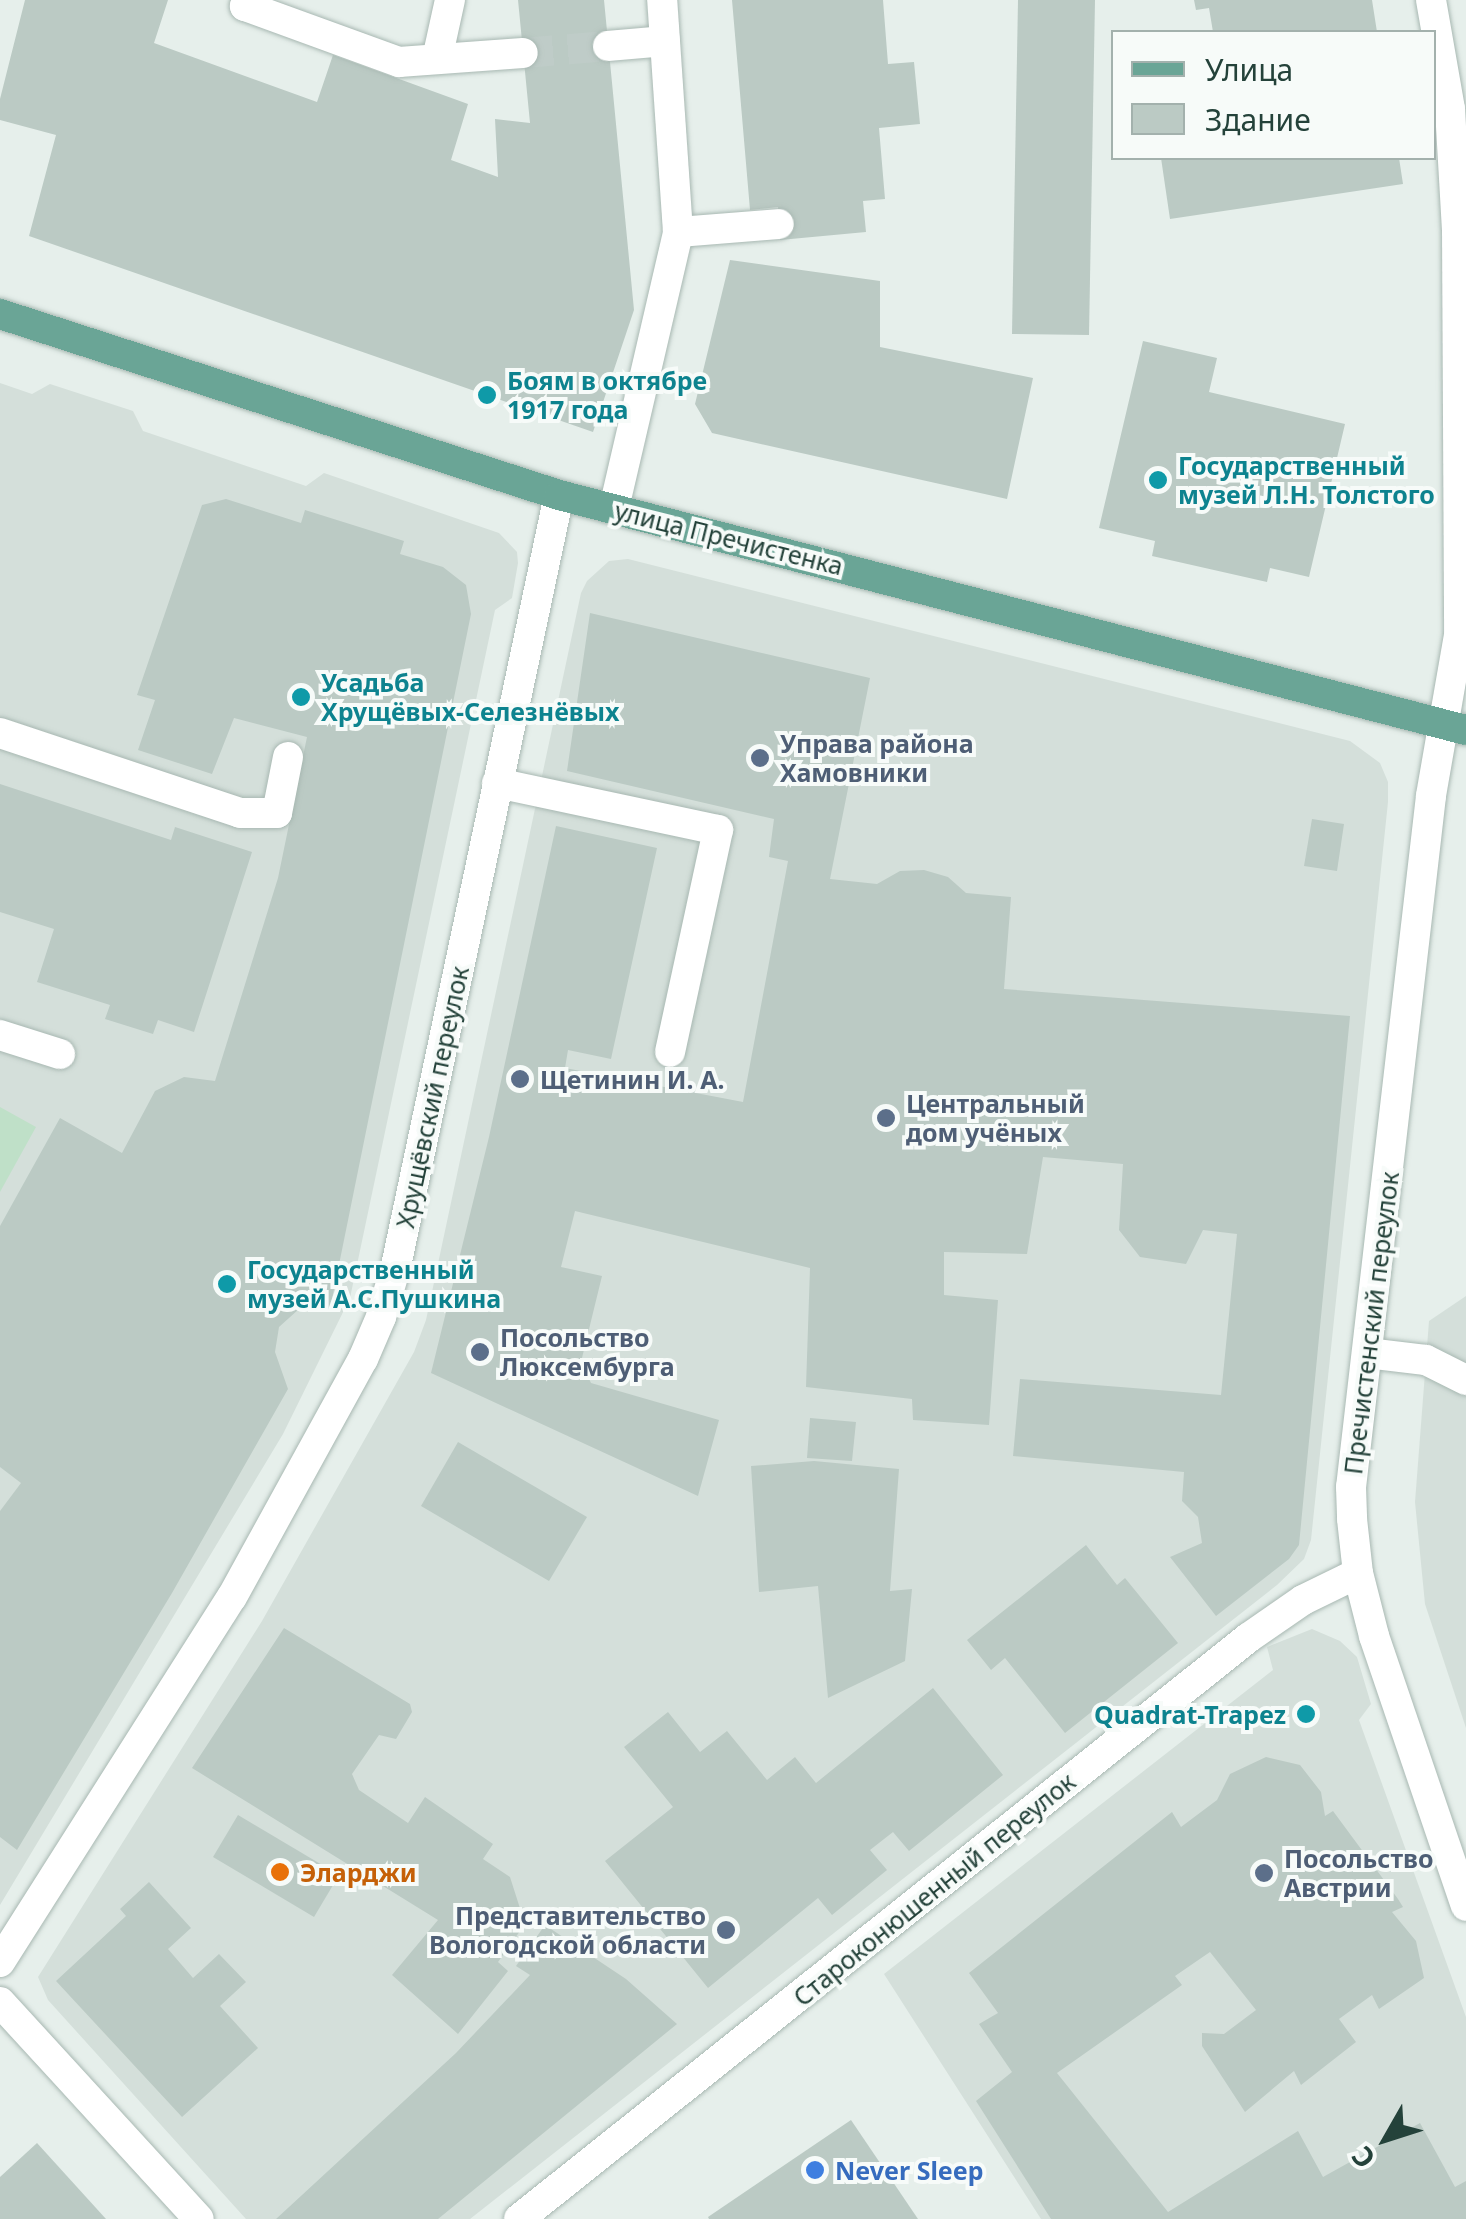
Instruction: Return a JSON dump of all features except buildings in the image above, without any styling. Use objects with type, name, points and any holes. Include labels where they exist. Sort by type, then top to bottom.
[{"type":"main road","name":"улица Пречистенка","points":[[0,314],[559,495],[1455,728]]},
{"type":"street","points":[[248,0],[245,6],[398,62],[523,52]]},
{"type":"street","points":[[437,59],[450,0]]},
{"type":"street","points":[[614,508],[678,232],[662,0]]},
{"type":"street","name":"Пречистенский переулок","points":[[1432,0],[1459,144],[1461,574],[1455,728],[1431,796],[1351,1487],[1358,1573],[1374,1636],[1466,1906]]},
{"type":"street","points":[[608,46],[665,41]]},
{"type":"street","points":[[678,232],[779,224]]},
{"type":"street","name":"Хрущёвский переулок","points":[[0,1962],[232,1597],[364,1360],[396,1266],[559,495]]},
{"type":"street","points":[[0,734],[240,812],[277,813],[288,757]]},
{"type":"street","points":[[497,783],[718,830],[670,1052]]},
{"type":"street","points":[[0,1035],[60,1054]]},
{"type":"street","points":[[1367,1353],[1426,1360],[1466,1380]]},
{"type":"street","name":"Староконюшенный переулок","points":[[539,2213],[1248,1638],[1303,1600],[1358,1573]]},
{"type":"street","points":[[0,2002],[199,2219]]},
{"type":"shaded area","points":[[0,383],[32,394],[50,384],[133,411],[143,431],[306,486],[324,473],[499,533],[517,552],[518,563],[512,598],[495,610],[350,1298],[283,1434],[0,1905]]},
{"type":"shaded area","points":[[628,559],[1350,741],[1380,763],[1388,782],[1388,802],[1311,1540],[1304,1559],[1277,1585],[470,2219],[246,2219],[48,2000],[38,1977],[262,1621],[414,1352],[426,1320],[581,593],[587,581],[609,561]]},
{"type":"shaded area","points":[[1466,1296],[1466,1728],[1425,1604],[1415,1502],[1429,1321]]},
{"type":"shaded area","points":[[1312,1629],[1340,1641],[1357,1657],[1371,1704],[1359,1720],[1466,2017],[1466,2219],[1041,2219],[884,1974],[1273,1670],[1267,1647]]},
{"type":"green space","points":[[0,1107],[36,1127],[0,1192]]},
{"type":"tunnel","points":[[523,53],[608,46]]},
{"type":"place","name":"Боям в октябре 1917 года","points":[[487,395]]},
{"type":"place","name":"Государственный музей Л.Н. Толстого","points":[[1158,480]]},
{"type":"place","name":"Усадьба Хрущёвых-Селезнёвых","points":[[301,697]]},
{"type":"place","name":"Управа района Хамовники","points":[[760,758]]},
{"type":"place","name":"Щетинин И. А.","points":[[520,1079]]},
{"type":"place","name":"Центральный дом учёных","points":[[886,1118]]},
{"type":"place","name":"Государственный музей А.С.Пушкина","points":[[227,1284]]},
{"type":"place","name":"Посольство Люксембурга","points":[[480,1352]]},
{"type":"place","name":"Quadrat-Trapez","points":[[1306,1714]]},
{"type":"place","name":"Эларджи","points":[[280,1872]]},
{"type":"place","name":"Посольство Австрии","points":[[1264,1873]]},
{"type":"place","name":"Представительство Вологодской области","points":[[726,1930]]},
{"type":"place","name":"Never Sleep","points":[[815,2170]]}]
